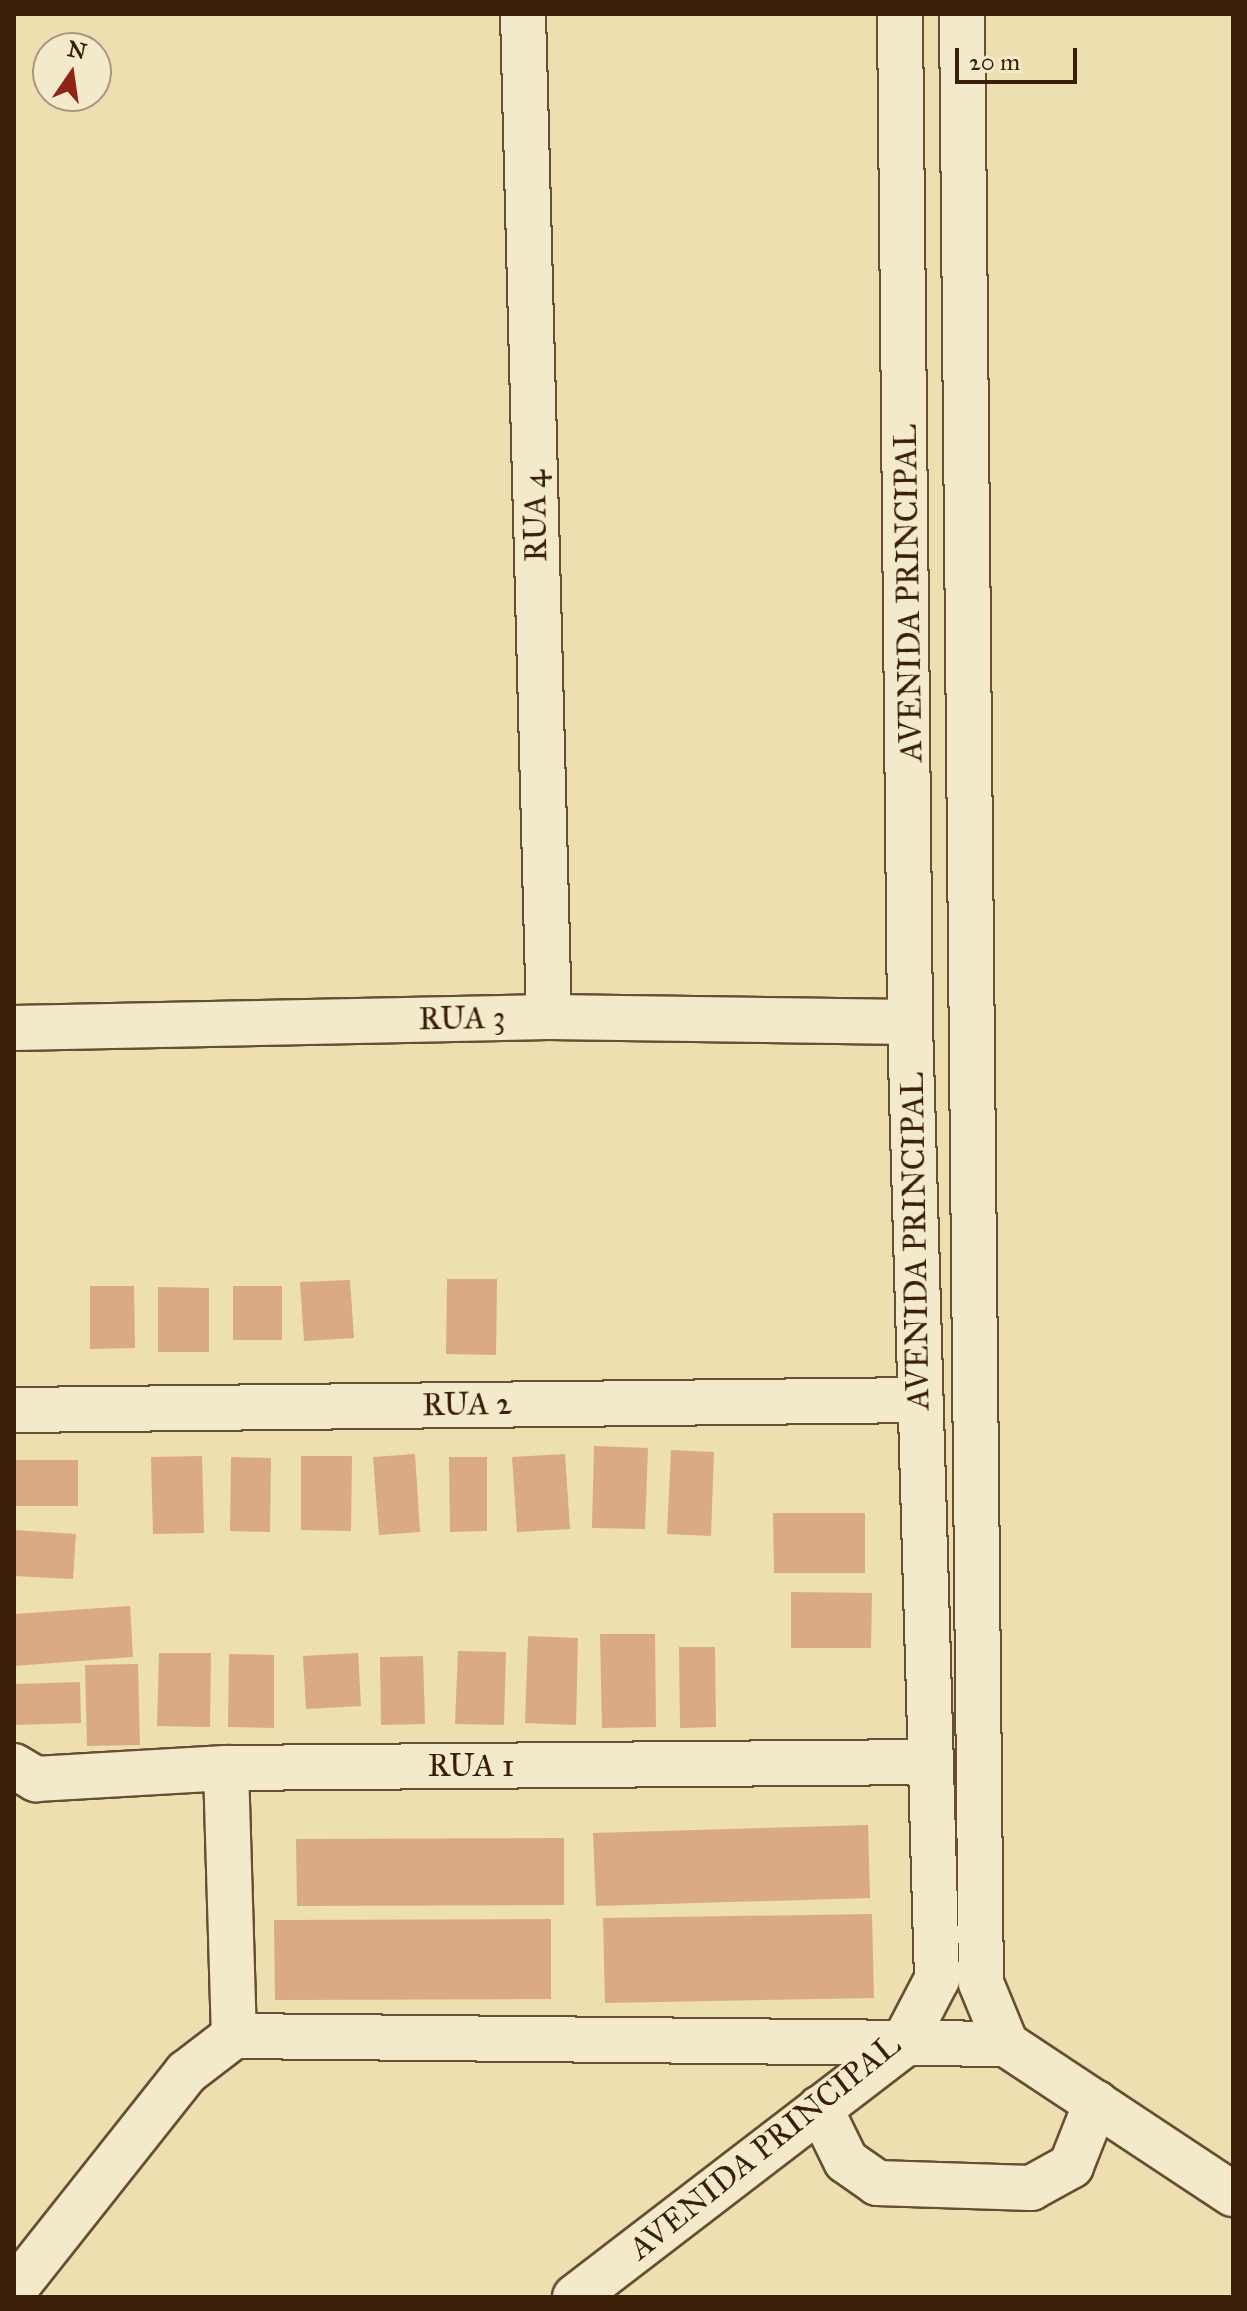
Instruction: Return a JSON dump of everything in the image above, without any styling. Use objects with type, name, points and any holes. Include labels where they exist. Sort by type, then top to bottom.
[{"type":"street","name":"RUA 4","points":[[523,14],[549,1017]]},
{"type":"street","name":"AVENIDA PRINCIPAL","points":[[575,2297],[902,2046],[937,1979],[910,1022],[912,706],[900,14]]},
{"type":"street","name":"AVENIDA PRINCIPAL","points":[[962,14],[981,1983],[1006,2044]]},
{"type":"street","points":[[912,706],[971,709]]},
{"type":"street","points":[[912,953],[972,953]]},
{"type":"street","name":"RUA 3","points":[[14,1028],[549,1017],[910,1022]]},
{"type":"street","name":"RUA 2","points":[[14,1410],[919,1400]]},
{"type":"street","name":"RUA 1","points":[[14,1766],[36,1779],[226,1768],[931,1762]]},
{"type":"street","points":[[226,1768],[234,2036]]},
{"type":"street","points":[[14,2290],[187,2072],[234,2036],[902,2046],[1006,2044],[1233,2194]]},
{"type":"street","points":[[820,2108],[846,2161],[877,2183],[1031,2188],[1071,2166],[1096,2103]]},
{"type":"building","points":[[447,1279],[497,1279],[496,1355],[446,1354]]},
{"type":"building","points":[[350,1280],[354,1338],[304,1341],[300,1282]]},
{"type":"building","points":[[90,1286],[134,1286],[135,1348],[90,1349]]},
{"type":"building","points":[[233,1286],[282,1286],[282,1340],[233,1340]]},
{"type":"building","points":[[158,1287],[209,1288],[209,1352],[158,1352]]},
{"type":"building","points":[[594,1446],[648,1448],[645,1529],[592,1528]]},
{"type":"building","points":[[671,1450],[714,1452],[711,1536],[667,1534]]},
{"type":"building","points":[[415,1454],[420,1532],[379,1535],[373,1457]]},
{"type":"building","points":[[565,1454],[570,1529],[517,1532],[512,1457]]},
{"type":"building","points":[[202,1456],[204,1533],[153,1534],[151,1457]]},
{"type":"building","points":[[301,1456],[352,1456],[351,1531],[301,1530]]},
{"type":"building","points":[[231,1457],[271,1458],[270,1532],[230,1531]]},
{"type":"building","points":[[449,1457],[487,1457],[487,1531],[450,1532]]},
{"type":"building","points":[[14,1460],[78,1460],[78,1506],[14,1506]]},
{"type":"building","points":[[773,1513],[865,1513],[865,1573],[774,1573]]},
{"type":"building","points":[[14,1530],[76,1534],[73,1579],[14,1576]]},
{"type":"building","points":[[791,1592],[872,1593],[871,1648],[791,1648]]},
{"type":"building","points":[[130,1606],[133,1657],[14,1666],[14,1614]]},
{"type":"building","points":[[600,1634],[655,1634],[656,1727],[602,1728]]},
{"type":"building","points":[[528,1636],[578,1638],[576,1725],[525,1723]]},
{"type":"building","points":[[679,1647],[715,1647],[716,1727],[680,1728]]},
{"type":"building","points":[[458,1651],[506,1652],[504,1725],[455,1724]]},
{"type":"building","points":[[159,1653],[211,1653],[210,1727],[157,1726]]},
{"type":"building","points":[[358,1653],[361,1706],[306,1709],[303,1656]]},
{"type":"building","points":[[229,1654],[274,1655],[274,1728],[228,1727]]},
{"type":"building","points":[[423,1656],[425,1724],[381,1725],[380,1657]]},
{"type":"building","points":[[138,1664],[140,1745],[87,1746],[85,1665]]},
{"type":"building","points":[[80,1682],[81,1723],[14,1725],[14,1684]]},
{"type":"building","points":[[868,1825],[870,1898],[596,1906],[593,1833]]},
{"type":"building","points":[[564,1838],[564,1905],[297,1906],[296,1839]]},
{"type":"building","points":[[872,1914],[874,1998],[605,2003],[603,1918]]},
{"type":"building","points":[[551,1919],[551,1999],[275,2000],[274,1920]]}]
